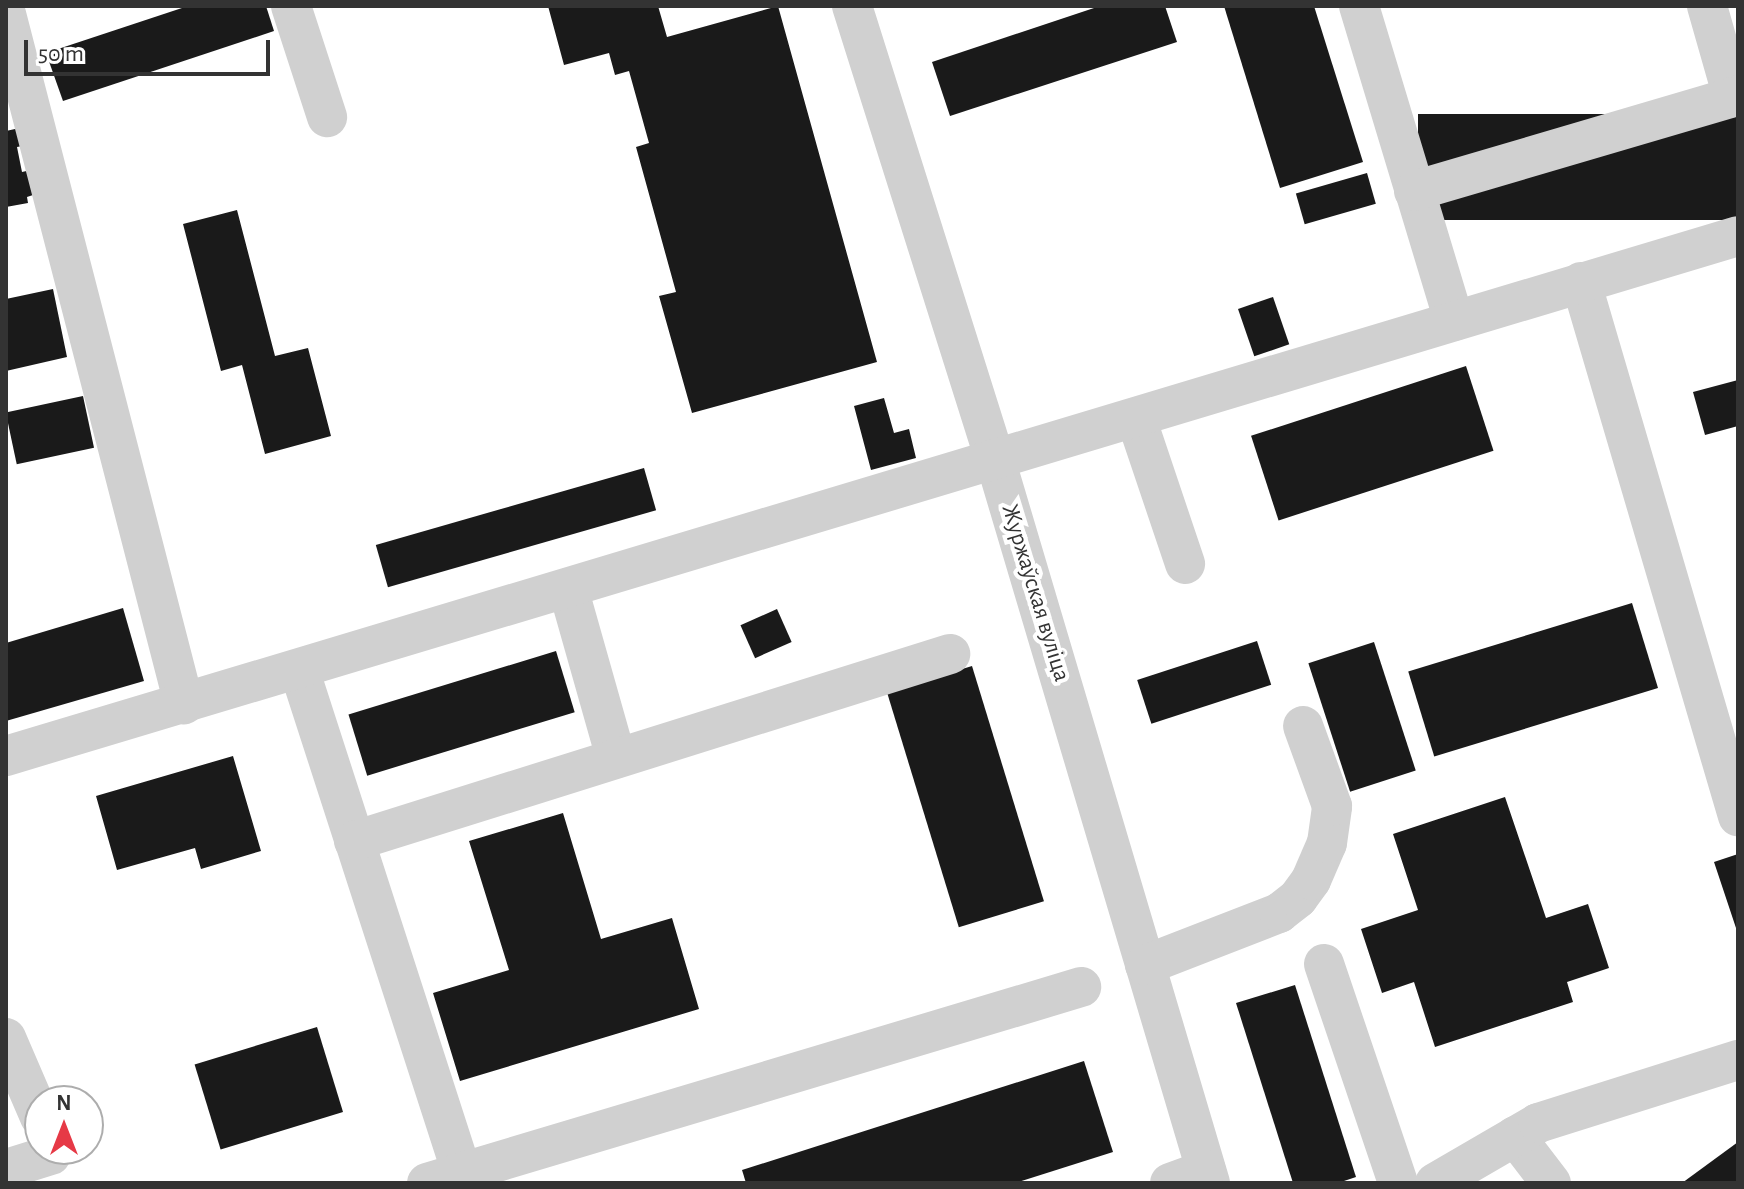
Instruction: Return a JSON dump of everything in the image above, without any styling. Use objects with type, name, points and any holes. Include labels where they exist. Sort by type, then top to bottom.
[{"type":"street","points":[[291,6],[327,117]]},
{"type":"street","name":"Журжаўская вуліца","points":[[852,6],[995,459],[1145,965],[1195,1179]]},
{"type":"street","points":[[1359,6],[1454,321]]},
{"type":"street","points":[[1414,191],[1735,96],[1707,6]]},
{"type":"street","points":[[6,14],[184,704]]},
{"type":"street","points":[[6,756],[1738,236]]},
{"type":"street","points":[[1581,282],[1738,816]]},
{"type":"street","points":[[1136,418],[1185,564]]},
{"type":"street","points":[[568,588],[616,758]]},
{"type":"street","points":[[354,841],[950,654]]},
{"type":"street","points":[[299,669],[354,841],[445,1178],[1081,987]]},
{"type":"street","points":[[1145,965],[1279,913],[1298,898],[1311,880],[1327,843],[1332,806],[1303,726]]},
{"type":"street","points":[[1324,964],[1398,1183]]},
{"type":"street","points":[[6,1038],[26,1085]]},
{"type":"street","points":[[1435,1183],[1538,1123],[1738,1060]]},
{"type":"street","points":[[1515,1136],[1551,1183]]},
{"type":"street","points":[[6,1169],[32,1165]]},
{"type":"building","points":[[188,6],[266,6],[274,31],[63,101],[46,53]]},
{"type":"building","points":[[548,6],[658,6],[667,37],[778,6],[877,362],[692,413],[659,296],[676,292],[636,147],[649,143],[629,71],[615,75],[609,53],[564,65]]},
{"type":"building","points":[[1100,6],[1165,6],[1177,42],[950,116],[932,62]]},
{"type":"building","points":[[1224,6],[1314,6],[1363,162],[1280,188]]},
{"type":"building","points":[[1418,114],[1738,114],[1738,220],[1418,220]]},
{"type":"building","points":[[24,127],[28,145],[17,147],[22,172],[31,170],[36,194],[27,197],[28,203],[6,207],[6,131]]},
{"type":"building","points":[[1367,173],[1376,204],[1305,224],[1296,193]]},
{"type":"building","points":[[237,210],[275,356],[308,348],[331,436],[265,454],[242,365],[221,371],[183,224]]},
{"type":"building","points":[[53,289],[67,357],[6,371],[6,299]]},
{"type":"building","points":[[1273,297],[1289,344],[1254,356],[1238,309]]},
{"type":"building","points":[[1466,366],[1494,451],[1279,520],[1251,436]]},
{"type":"building","points":[[1738,380],[1738,426],[1705,435],[1693,392]]},
{"type":"building","points":[[83,396],[94,448],[17,464],[6,412]]},
{"type":"building","points":[[884,398],[894,433],[909,429],[916,458],[871,470],[854,406]]},
{"type":"building","points":[[644,468],[656,510],[388,587],[376,545]]},
{"type":"building","points":[[1632,603],[1658,688],[1434,757],[1408,671]]},
{"type":"building","points":[[123,608],[144,681],[6,721],[6,643]]},
{"type":"building","points":[[777,609],[792,642],[755,658],[740,625]]},
{"type":"building","points":[[1257,641],[1271,685],[1151,724],[1137,680]]},
{"type":"building","points":[[1374,642],[1416,770],[1350,792],[1308,663]]},
{"type":"building","points":[[556,651],[575,712],[367,776],[348,714]]},
{"type":"building","points":[[972,666],[1044,901],[959,927],[887,692]]},
{"type":"building","points":[[233,756],[261,851],[201,869],[195,848],[117,870],[96,796]]},
{"type":"building","points":[[1505,797],[1546,918],[1588,904],[1609,968],[1567,982],[1573,1002],[1435,1047],[1414,982],[1382,993],[1361,929],[1418,910],[1393,834]]},
{"type":"building","points":[[563,813],[601,939],[672,918],[699,1009],[460,1081],[433,993],[509,970],[469,841]]},
{"type":"building","points":[[1738,854],[1738,934],[1714,862]]},
{"type":"building","points":[[1295,985],[1356,1177],[1338,1183],[1293,1183],[1236,1003]]},
{"type":"building","points":[[317,1027],[343,1112],[221,1150],[195,1064]]},
{"type":"building","points":[[1084,1061],[1113,1152],[1015,1183],[746,1183],[742,1170]]},
{"type":"building","points":[[1738,1142],[1738,1183],[1682,1183]]}]
